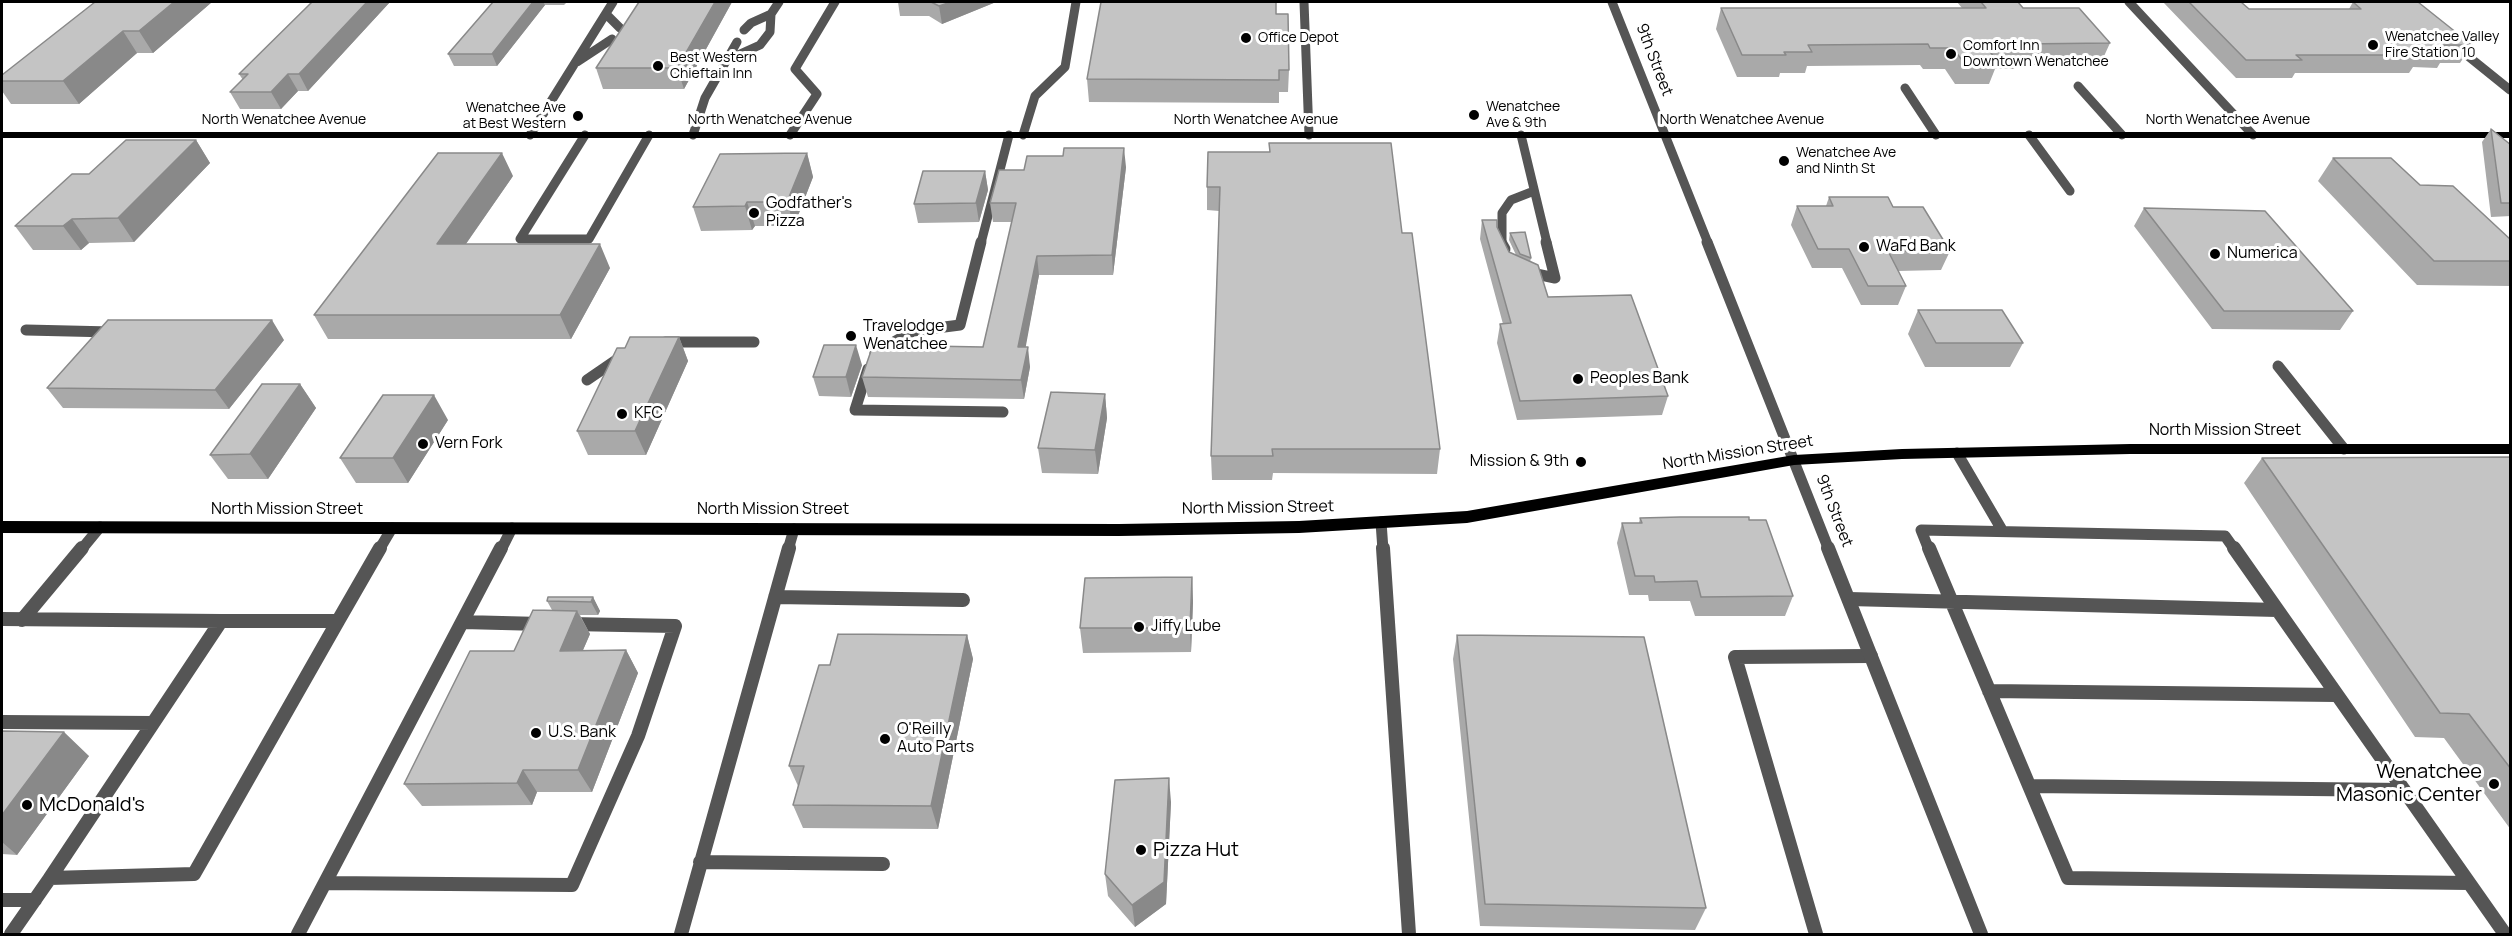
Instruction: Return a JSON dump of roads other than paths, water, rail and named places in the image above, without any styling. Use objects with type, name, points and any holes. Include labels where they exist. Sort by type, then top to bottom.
[{"type":"main road","name":"North Wenatchee Avenue","points":[[2,135],[2511,135]]},
{"type":"main road","name":"North Mission Street","points":[[2,526],[1119,530],[1299,527],[1467,517],[1794,460],[2130,449],[2511,450]]},
{"type":"street","points":[[530,135],[613,2]]},
{"type":"street","points":[[729,58],[760,45],[770,32],[771,14],[779,2]]},
{"type":"street","points":[[790,135],[817,94],[795,69],[836,2]]},
{"type":"street","points":[[1023,135],[1035,96],[1065,67],[1076,2]]},
{"type":"street","points":[[1304,2],[1309,135]]},
{"type":"street","name":"9th Street","points":[[1612,2],[1981,934]]},
{"type":"street","points":[[2129,2],[2253,135]]},
{"type":"street","points":[[606,14],[620,28]]},
{"type":"street","points":[[744,30],[751,22],[771,14]]},
{"type":"street","points":[[2447,38],[2511,90]]},
{"type":"street","points":[[574,64],[612,39]]},
{"type":"street","points":[[693,135],[705,98],[737,42]]},
{"type":"street","points":[[2078,86],[2122,135]]},
{"type":"street","points":[[1905,88],[1936,135]]},
{"type":"street","points":[[585,135],[520,239],[590,239],[649,135]]},
{"type":"street","points":[[1003,412],[855,410],[873,355],[913,331],[960,325],[1009,135]]},
{"type":"street","points":[[1521,135],[1555,278],[1536,276],[1511,262],[1501,240],[1502,213],[1511,200],[1534,191]]},
{"type":"street","points":[[2029,135],[2070,190]]},
{"type":"street","points":[[26,330],[113,332]]},
{"type":"street","points":[[658,343],[754,342]]},
{"type":"street","points":[[587,380],[629,351]]},
{"type":"street","points":[[2278,366],[2344,449]]},
{"type":"street","points":[[1957,453],[2002,530]]},
{"type":"street","points":[[1381,522],[1409,934]]},
{"type":"street","points":[[22,620],[100,527]]},
{"type":"street","points":[[50,878],[194,874],[392,528]]},
{"type":"street","points":[[298,934],[512,528]]},
{"type":"street","points":[[681,934],[794,529]]},
{"type":"street","points":[[2469,883],[2068,878],[1921,530],[2225,536],[2505,934]]},
{"type":"street","points":[[775,597],[963,600]]},
{"type":"street","points":[[1849,599],[2277,610]]},
{"type":"street","points":[[2,619],[338,621]]},
{"type":"street","points":[[11,934],[221,621]]},
{"type":"street","points":[[325,883],[572,885],[638,736],[675,626],[463,622]]},
{"type":"street","points":[[1816,934],[1735,657],[1871,656]]},
{"type":"street","points":[[1989,691],[2336,695]]},
{"type":"street","points":[[2,722],[153,723]]},
{"type":"street","points":[[2030,786],[2404,790]]},
{"type":"street","points":[[700,862],[883,864]]},
{"type":"street","points":[[2,900],[35,900]]},
{"type":"place","name":"Office Depot","points":[[1246,38]]},
{"type":"place","name":"Wenatchee Valley Fire Station 10","points":[[2373,45]]},
{"type":"place","name":"Comfort Inn Downtown Wenatchee","points":[[1951,54]]},
{"type":"place","name":"Best Western Chieftain Inn","points":[[658,66]]},
{"type":"place","name":"Wenatchee Ave & 9th","points":[[1474,115]]},
{"type":"place","name":"Wenatchee Ave at Best Western","points":[[578,116]]},
{"type":"place","name":"Wenatchee Ave and Ninth St","points":[[1784,161]]},
{"type":"place","name":"Godfather's Pizza","points":[[754,213]]},
{"type":"place","name":"WaFd Bank","points":[[1864,247]]},
{"type":"place","name":"Numerica","points":[[2215,254]]},
{"type":"place","name":"Travelodge Wenatchee","points":[[851,336]]},
{"type":"place","name":"Peoples Bank","points":[[1578,379]]},
{"type":"place","name":"KFC","points":[[622,414]]},
{"type":"place","name":"Vern Fork","points":[[423,444]]},
{"type":"place","name":"Mission & 9th","points":[[1581,462]]},
{"type":"place","name":"Jiffy Lube","points":[[1139,627]]},
{"type":"place","name":"U.S. Bank","points":[[536,733]]},
{"type":"place","name":"O'Reilly Auto Parts","points":[[885,739]]},
{"type":"place","name":"Wenatchee Masonic Center","points":[[2494,784]]},
{"type":"place","name":"McDonald's","points":[[27,805]]},
{"type":"place","name":"Pizza Hut","points":[[1141,850]]}]
